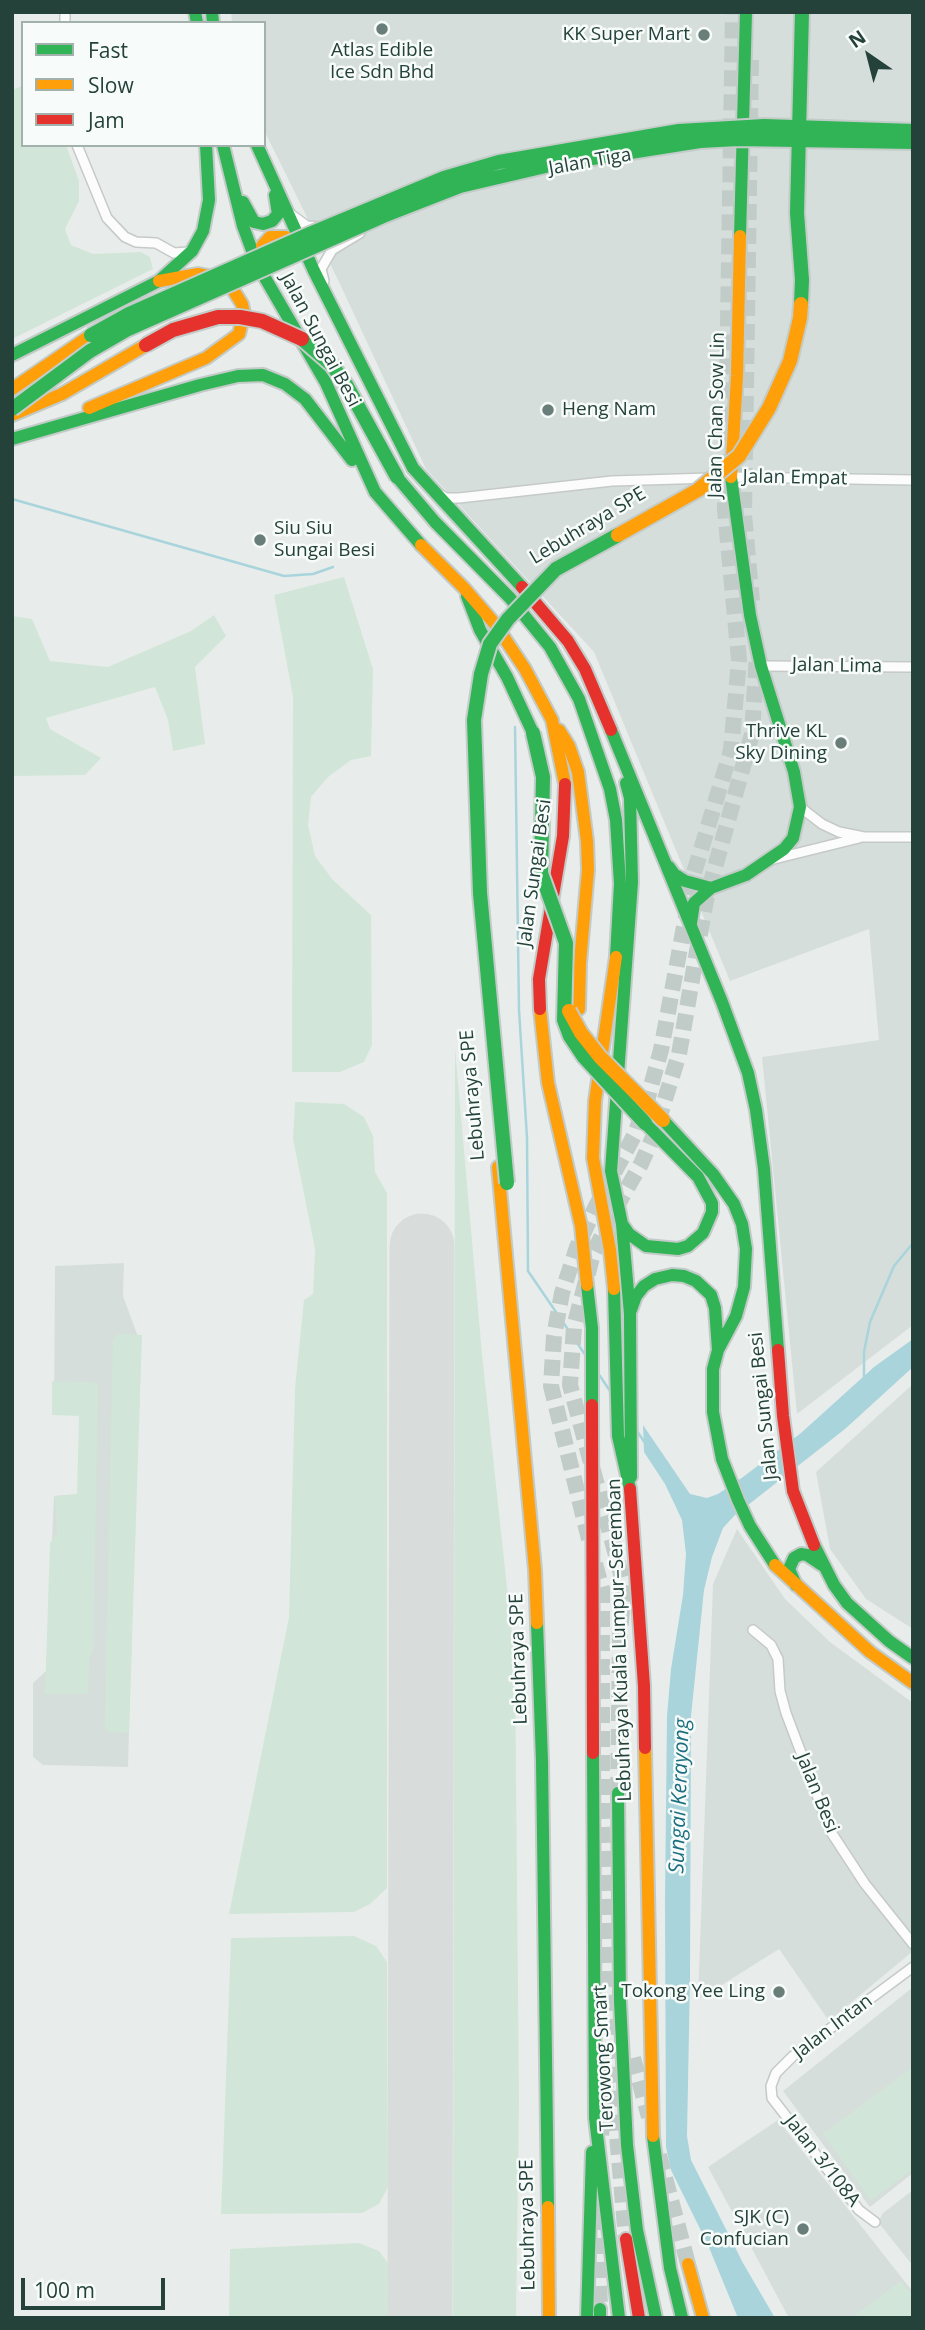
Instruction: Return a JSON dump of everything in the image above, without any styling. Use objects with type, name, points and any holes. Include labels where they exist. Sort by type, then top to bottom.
[{"type":"main road","name":"Jalan Chan Sow Lin","points":[[711,888],[746,875],[785,849],[793,838],[800,807],[794,772],[761,666],[742,569],[731,477],[739,322],[746,12]]},
{"type":"main road","name":"Lebuhraya SPE","points":[[549,2318],[542,1762],[535,1570],[474,895],[467,720],[471,674],[483,642],[529,585],[554,564],[694,485],[735,452],[763,406],[784,357],[795,283],[791,214],[793,12]]},
{"type":"main road","name":"Lebuhraya SPE","points":[[555,2318],[549,1761],[542,1569],[480,893],[474,720],[481,674],[490,644],[533,591],[556,569],[698,490],[739,456],[769,408],[790,360],[800,318],[802,280],[797,213],[802,12]]},
{"type":"main road","points":[[12,389],[91,335],[127,315],[289,242],[444,178],[499,162],[561,149],[678,131],[764,127],[913,130]]},
{"type":"main road","points":[[12,409],[90,351],[128,329],[383,216],[460,186],[554,164],[700,141],[738,139],[913,142]]},
{"type":"main road","points":[[12,355],[163,278],[192,251],[203,231],[209,200],[206,147]]},
{"type":"main road","name":"Jalan Sungai Besi","points":[[224,147],[239,211],[257,264],[326,383],[375,492],[411,535],[464,588],[495,624],[526,669],[552,720],[566,791],[563,836],[539,979],[540,1024],[548,1083],[580,1226],[592,1328],[592,1405]]},
{"type":"main road","points":[[225,147],[247,211],[254,222],[263,224],[276,218],[279,210],[257,147]]},
{"type":"main road","name":"Jalan Sungai Besi","points":[[257,147],[399,444],[429,488],[568,641],[585,669],[615,738],[742,1054],[756,1110],[764,1168],[783,1416],[793,1491],[814,1545],[834,1585],[855,1611],[913,1658]]},
{"type":"main road","points":[[296,328],[263,256],[263,243],[270,237],[283,236],[288,240],[369,384]]},
{"type":"main road","points":[[12,439],[151,384],[206,358],[239,334],[244,313],[242,304],[230,285],[219,278],[198,274],[163,278]]},
{"type":"main road","points":[[12,415],[62,394],[173,330],[218,317],[262,321],[303,339],[332,365],[347,386],[397,477],[435,522],[510,598],[550,648],[579,699],[610,789],[616,820],[620,884],[615,970],[594,1101],[593,1158],[610,1250],[614,1290],[618,1436],[630,1489]]},
{"type":"main road","points":[[12,439],[200,385],[238,376],[263,375],[285,384],[305,399],[375,492]]},
{"type":"main road","points":[[464,588],[480,630],[508,677],[533,733],[544,777],[541,873],[566,943],[564,1020],[570,1036],[584,1057],[698,1177],[709,1196],[712,1212],[703,1233],[688,1246],[678,1249],[646,1246],[629,1234],[622,1224]]},
{"type":"main road","points":[[552,720],[569,746],[578,772],[584,809],[588,870],[579,1009],[587,1031],[615,1071]]},
{"type":"main road","name":"Lebuhraya Kuala Lumpur–Seremban","points":[[615,738],[630,798],[632,882],[611,1171],[622,1224],[630,1314],[633,1462],[630,1489],[644,1686],[653,2148],[670,2269],[682,2318]]},
{"type":"main road","points":[[664,862],[674,874],[685,881],[711,888]]},
{"type":"main road","points":[[691,928],[690,914],[694,903],[711,888]]},
{"type":"main road","points":[[566,992],[574,1022],[591,1046],[713,1174],[734,1204],[742,1224],[746,1249],[744,1287],[736,1317],[718,1350]]},
{"type":"main road","points":[[630,1314],[636,1296],[644,1286],[655,1279],[672,1275],[684,1276],[696,1281],[710,1295],[715,1308],[718,1350]]},
{"type":"main road","name":"Jalan Sungai Besi","points":[[718,1350],[711,1390],[713,1412],[722,1459],[750,1526],[775,1565],[797,1588],[870,1652],[913,1683]]},
{"type":"main road","name":"Lebuhraya Kuala Lumpur–Seremban","points":[[592,1405],[596,2118],[619,2318]]},
{"type":"main road","points":[[797,1588],[789,1569],[794,1558],[800,1554],[807,1555],[824,1566]]},
{"type":"main road","name":"Terowong Smart","points":[[618,1793],[620,2001],[628,2145],[635,2218],[656,2318]]},
{"type":"main road","points":[[620,2001],[634,2058]]},
{"type":"main road","points":[[587,2318],[590,2173],[596,2118]]},
{"type":"main road","points":[[626,2239],[639,2318]]},
{"type":"main road","points":[[688,2264],[703,2318]]},
{"type":"street","name":"Jalan Tiga","points":[[288,212],[307,226],[320,227],[425,182],[502,157],[653,130],[743,124],[913,130]]},
{"type":"street","name":"Jalan Tiga","points":[[327,296],[321,270],[332,250],[383,220],[422,204],[507,177],[672,148],[741,144],[913,147]]},
{"type":"street","points":[[78,147],[107,218],[130,240],[152,242],[168,251],[181,254],[192,251]]},
{"type":"street","points":[[163,278],[171,263],[168,251]]},
{"type":"street","name":"Jalan Empat","points":[[429,488],[446,498],[459,498],[612,481],[731,477],[913,480]]},
{"type":"street","name":"Jalan Lima","points":[[761,666],[913,667]]},
{"type":"street","points":[[800,807],[822,824],[839,832],[864,837],[913,837]]},
{"type":"street","points":[[771,860],[864,837]]},
{"type":"street","name":"Jalan Besi","points":[[753,1630],[771,1645],[778,1658],[780,1691],[786,1713],[831,1832],[865,1884],[913,1944]]},
{"type":"street","name":"Jalan Intan","points":[[772,2098],[771,2086],[776,2073],[793,2056],[913,1968]]},
{"type":"street","name":"Jalan 3/108A","points":[[772,2098],[859,2210],[875,2222]]},
{"type":"shaded area","points":[[231,12],[913,12],[913,1325],[797,1414],[762,1057],[879,1040],[869,929],[730,981],[594,652],[426,469],[339,282],[266,134],[266,21],[232,21]]},
{"type":"shaded area","points":[[124,1263],[123,1296],[140,1342],[128,1767],[43,1765],[33,1757],[33,1683],[46,1671],[54,1496],[78,1494],[80,1414],[54,1414],[55,1266]]},
{"type":"shaded area","points":[[913,1384],[913,1629],[866,1599],[830,1549],[816,1472]]},
{"type":"shaded area","points":[[737,1529],[785,1599],[830,1642],[913,1703],[913,1951],[829,2021],[779,1949],[698,2000],[713,1584]]},
{"type":"shaded area","points":[[913,1987],[913,2173],[870,2207],[783,2091]]},
{"type":"shaded area","name":"SJK (C) Confucian","points":[[778,2120],[913,2292],[913,2318],[789,2318],[708,2167]]},
{"type":"shaded area","points":[[913,2190],[913,2266],[878,2222],[883,2213]]},
{"type":"green space","points":[[21,86],[21,147],[67,147],[79,181],[79,201],[65,229],[71,245],[93,254],[141,252],[150,257],[153,269],[12,339],[12,90]]},
{"type":"green space","points":[[344,577],[373,669],[371,756],[351,760],[328,777],[311,797],[308,825],[315,856],[332,879],[371,915],[372,1045],[364,1062],[340,1072],[292,1072],[293,696],[274,595]]},
{"type":"green space","points":[[214,615],[226,636],[195,667],[205,744],[173,751],[168,720],[155,687],[46,718],[50,729],[101,758],[85,775],[12,776],[12,616],[32,619],[50,661],[108,667],[191,631]]},
{"type":"green space","points":[[455,1048],[482,1354],[515,1662],[519,2101],[516,2318],[453,2318]]},
{"type":"green space","points":[[295,1102],[344,1104],[364,1117],[373,1136],[375,1172],[387,1193],[387,1888],[370,1904],[354,1912],[229,1914],[289,1617],[295,1388],[304,1300],[313,1294],[315,1249],[293,1139]]},
{"type":"green space","points":[[119,1334],[142,1335],[129,1733],[109,1732],[105,1727],[113,1339]]},
{"type":"green space","points":[[52,1381],[98,1383],[93,1648],[89,1660],[88,1694],[45,1694],[50,1543],[57,1534],[55,1496],[77,1494],[79,1416],[52,1415]]},
{"type":"green space","points":[[354,1936],[376,1946],[387,1962],[388,2187],[379,2204],[362,2213],[221,2214],[231,1938]]},
{"type":"green space","points":[[913,2067],[913,2169],[871,2200],[823,2134]]},
{"type":"green space","points":[[359,2243],[379,2251],[391,2267],[391,2318],[229,2318],[230,2249]]},
{"type":"green space","points":[[901,2281],[913,2296],[913,2318],[851,2318]]},
{"type":"water","name":"Sungai Kerayong","points":[[913,1339],[913,1367],[845,1429],[734,1516],[723,1528],[704,1590],[691,1716],[687,2136],[691,2160],[743,2263],[775,2318],[738,2318],[708,2245],[671,2170],[666,2147],[667,1716],[686,1554],[682,1520],[665,1484],[644,1452],[643,1425],[690,1494],[707,1498],[743,1477],[801,1433],[874,1367]]},
{"type":"waterway","points":[[12,499],[284,576],[313,574],[333,567]]},
{"type":"waterway","points":[[515,727],[519,1010],[527,1138],[528,1271],[586,1356]]},
{"type":"waterway","points":[[864,1378],[864,1352],[870,1322],[894,1266],[913,1243]]},
{"type":"waterway","points":[[598,1373],[610,1391]]},
{"type":"waterway","points":[[637,1431],[645,1443]]},
{"type":"runway","points":[[420,2318],[422,1246]]},
{"type":"tunnel","points":[[589,1539],[551,1386],[554,1336],[562,1293],[577,1247],[635,1134],[648,1097],[661,1050],[694,873],[731,750],[739,660],[725,510],[733,12]]},
{"type":"tunnel","points":[[751,60],[744,515],[752,601]]},
{"type":"tunnel","points":[[618,1793],[620,1635],[624,1585],[570,1385],[574,1327],[593,1254],[654,1135],[679,1054],[706,900],[752,734],[757,654]]},
{"type":"tunnel","points":[[595,1564],[602,1589],[602,1816],[609,2042],[626,2239]]},
{"type":"tunnel","points":[[633,2058],[649,2117]]},
{"type":"tunnel","points":[[601,2135],[606,2085]]},
{"type":"tunnel","points":[[659,2155],[688,2264]]},
{"type":"tunnel","points":[[597,2214],[600,2309]]},
{"type":"traffic: fast","points":[[195,12],[197,21]]},
{"type":"traffic: fast","points":[[212,12],[213,21]]},
{"type":"traffic: fast","points":[[740,236],[746,12]]},
{"type":"traffic: fast","points":[[801,304],[797,213],[802,12]]},
{"type":"traffic: fast","points":[[91,335],[127,315],[312,233],[444,178],[499,162],[679,131],[764,126],[913,131]]},
{"type":"traffic: fast","points":[[12,409],[90,351],[128,329],[383,216],[460,186],[554,164],[700,141],[738,139],[913,142]]},
{"type":"traffic: fast","points":[[12,355],[159,281],[192,251],[203,231],[209,200],[206,147]]},
{"type":"traffic: fast","points":[[223,147],[243,226],[257,264],[326,383],[375,492],[421,545]]},
{"type":"traffic: fast","points":[[258,147],[314,271],[413,468],[522,587]]},
{"type":"traffic: fast","points":[[243,202],[254,222],[263,224],[272,221],[278,214],[275,195]]},
{"type":"traffic: fast","points":[[302,339],[332,365],[347,386],[397,477]]},
{"type":"traffic: fast","points":[[12,439],[200,385],[238,376],[263,375],[285,384],[305,399],[352,460]]},
{"type":"traffic: fast","points":[[397,477],[435,522],[510,598],[550,647],[579,699],[610,789],[616,820],[620,884],[616,957]]},
{"type":"traffic: fast","points":[[691,923],[694,903],[711,888],[746,875],[784,849],[793,838],[800,807],[794,772],[761,666],[750,615],[731,477]]},
{"type":"traffic: fast","points":[[507,1183],[480,893],[474,720],[481,674],[490,644],[508,619],[556,569],[618,535]]},
{"type":"traffic: fast","points":[[467,596],[480,630],[507,677],[533,733]]},
{"type":"traffic: fast","points":[[611,730],[722,1002],[748,1073],[764,1169],[778,1350]]},
{"type":"traffic: fast","points":[[533,733],[543,777],[541,873],[566,943],[564,1020],[570,1036],[584,1057],[645,1123]]},
{"type":"traffic: fast","points":[[626,783],[630,798],[632,882],[611,1171],[622,1224],[630,1314],[631,1477]]},
{"type":"traffic: fast","points":[[669,867],[685,881],[711,888]]},
{"type":"traffic: fast","points":[[663,1120],[713,1174],[734,1204],[742,1224],[746,1249],[744,1287],[736,1316],[718,1350],[713,1369],[713,1412],[722,1459],[738,1500],[750,1526],[775,1565]]},
{"type":"traffic: fast","points":[[622,1224],[629,1234],[646,1246],[678,1249],[688,1246],[703,1233],[712,1212],[712,1203],[698,1177],[645,1123]]},
{"type":"traffic: fast","points":[[631,1310],[636,1296],[644,1286],[655,1279],[672,1275],[696,1281],[711,1295],[715,1308],[718,1350]]},
{"type":"traffic: fast","points":[[587,1285],[592,1328],[592,1405]]},
{"type":"traffic: fast","points":[[614,1289],[618,1436],[630,1489]]},
{"type":"traffic: fast","points":[[814,1545],[834,1585],[847,1603],[889,1641],[913,1658]]},
{"type":"traffic: fast","points":[[796,1585],[789,1569],[794,1558],[801,1554],[807,1555],[822,1565]]},
{"type":"traffic: fast","points":[[537,1623],[542,1761],[548,2207]]},
{"type":"traffic: fast","points":[[593,1753],[595,2118],[619,2318]]},
{"type":"traffic: fast","points":[[618,1793],[620,2001],[627,2145],[637,2230],[656,2318]]},
{"type":"traffic: fast","points":[[653,2136],[670,2268],[682,2318]]},
{"type":"traffic: fast","points":[[587,2318],[592,2152]]},
{"type":"traffic: fast","points":[[600,2309],[600,2318]]},
{"type":"traffic: slow","points":[[731,477],[737,376],[740,236]]},
{"type":"traffic: slow","points":[[266,263],[262,246],[270,237],[286,237],[295,252]]},
{"type":"traffic: slow","points":[[89,408],[206,358],[239,334],[244,313],[242,304],[230,285],[219,278],[198,274],[159,281]]},
{"type":"traffic: slow","points":[[618,535],[698,490],[739,456],[769,408],[790,361],[801,304]]},
{"type":"traffic: slow","points":[[12,389],[91,335]]},
{"type":"traffic: slow","points":[[12,415],[62,394],[146,345]]},
{"type":"traffic: slow","points":[[421,545],[495,624],[525,669],[552,720],[565,784]]},
{"type":"traffic: slow","points":[[559,730],[569,746],[578,772],[587,841],[588,870],[579,1009]]},
{"type":"traffic: slow","points":[[614,1289],[610,1250],[593,1158],[595,1101],[616,957]]},
{"type":"traffic: slow","points":[[540,1009],[548,1083],[581,1226],[587,1285]]},
{"type":"traffic: slow","points":[[569,1011],[581,1033],[600,1057],[663,1120]]},
{"type":"traffic: slow","points":[[498,1167],[535,1570],[537,1623]]},
{"type":"traffic: slow","points":[[775,1565],[870,1652],[913,1683]]},
{"type":"traffic: slow","points":[[645,1748],[653,2136]]},
{"type":"traffic: slow","points":[[548,2207],[549,2318]]},
{"type":"traffic: slow","points":[[688,2264],[703,2318]]},
{"type":"traffic: jam","points":[[146,345],[173,330],[218,317],[262,321],[302,339]]},
{"type":"traffic: jam","points":[[522,587],[568,641],[585,669],[611,730]]},
{"type":"traffic: jam","points":[[540,1009],[539,979],[563,836],[565,784]]},
{"type":"traffic: jam","points":[[778,1350],[793,1491],[814,1545]]},
{"type":"traffic: jam","points":[[592,1405],[593,1753]]},
{"type":"traffic: jam","points":[[630,1489],[644,1686],[645,1748]]},
{"type":"traffic: jam","points":[[626,2239],[639,2318]]},
{"type":"place","name":"Atlas Edible Ice Sdn Bhd","points":[[382,29]]},
{"type":"place","name":"KK Super Mart","points":[[704,35]]},
{"type":"place","name":"Heng Nam","points":[[548,410]]},
{"type":"place","name":"Siu Siu Sungai Besi","points":[[260,540]]},
{"type":"place","name":"Thrive KL Sky Dining","points":[[841,743]]},
{"type":"place","name":"Tokong Yee Ling","points":[[779,1992]]},
{"type":"place","name":"SJK (C) Confucian","points":[[803,2229]]}]
